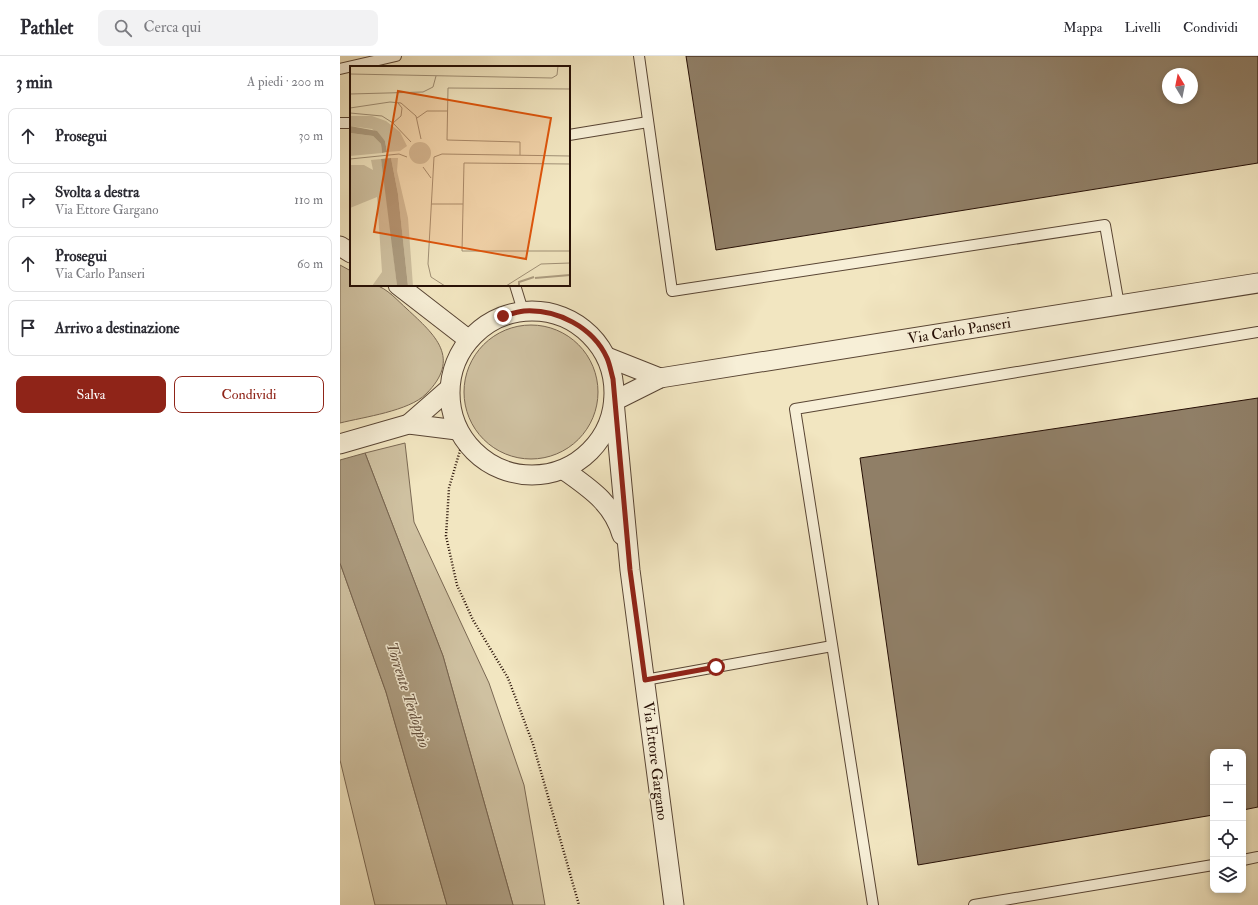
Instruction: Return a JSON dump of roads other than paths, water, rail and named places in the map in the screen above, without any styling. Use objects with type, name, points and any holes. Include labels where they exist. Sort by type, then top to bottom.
[{"type":"street","name":"Via Carlo Panseri","points":[[614,402],[660,378],[1258,283]]},
{"type":"street","points":[[399,286],[469,340]]},
{"type":"street","points":[[523,311],[548,312],[572,321],[592,336],[606,357],[613,379],[614,402],[609,423],[598,443],[583,458],[564,470],[536,476],[508,472],[482,460],[460,434],[451,410],[449,389],[455,363],[469,340],[484,326],[503,316],[523,311]]},
{"type":"street","points":[[606,357],[660,378]]},
{"type":"street","points":[[340,444],[409,424],[449,389]]},
{"type":"street","name":"Via Ettore Gargano","points":[[614,402],[630,570],[674,905]]},
{"type":"street","points":[[409,424],[460,434]]},
{"type":"street","name":"Via Ettore Gargano","points":[[564,470],[600,496],[618,522],[630,570]]},
{"type":"lane","points":[[353,66],[396,56]]},
{"type":"lane","points":[[639,56],[672,291],[1105,225],[1119,305]]},
{"type":"lane","points":[[340,69],[350,67]]},
{"type":"lane","points":[[570,135],[648,122]]},
{"type":"lane","points":[[515,286],[523,311]]},
{"type":"lane","points":[[873,905],[795,409],[1258,332]]},
{"type":"lane","points":[[645,680],[832,646]]},
{"type":"lane","points":[[1246,859],[1258,857]]},
{"type":"lane","points":[[974,905],[1210,866]]},
{"type":"water","name":"Torrente Terdoppio","points":[[365,453],[443,656],[513,905],[447,905],[386,692],[340,563],[340,460]]}]
